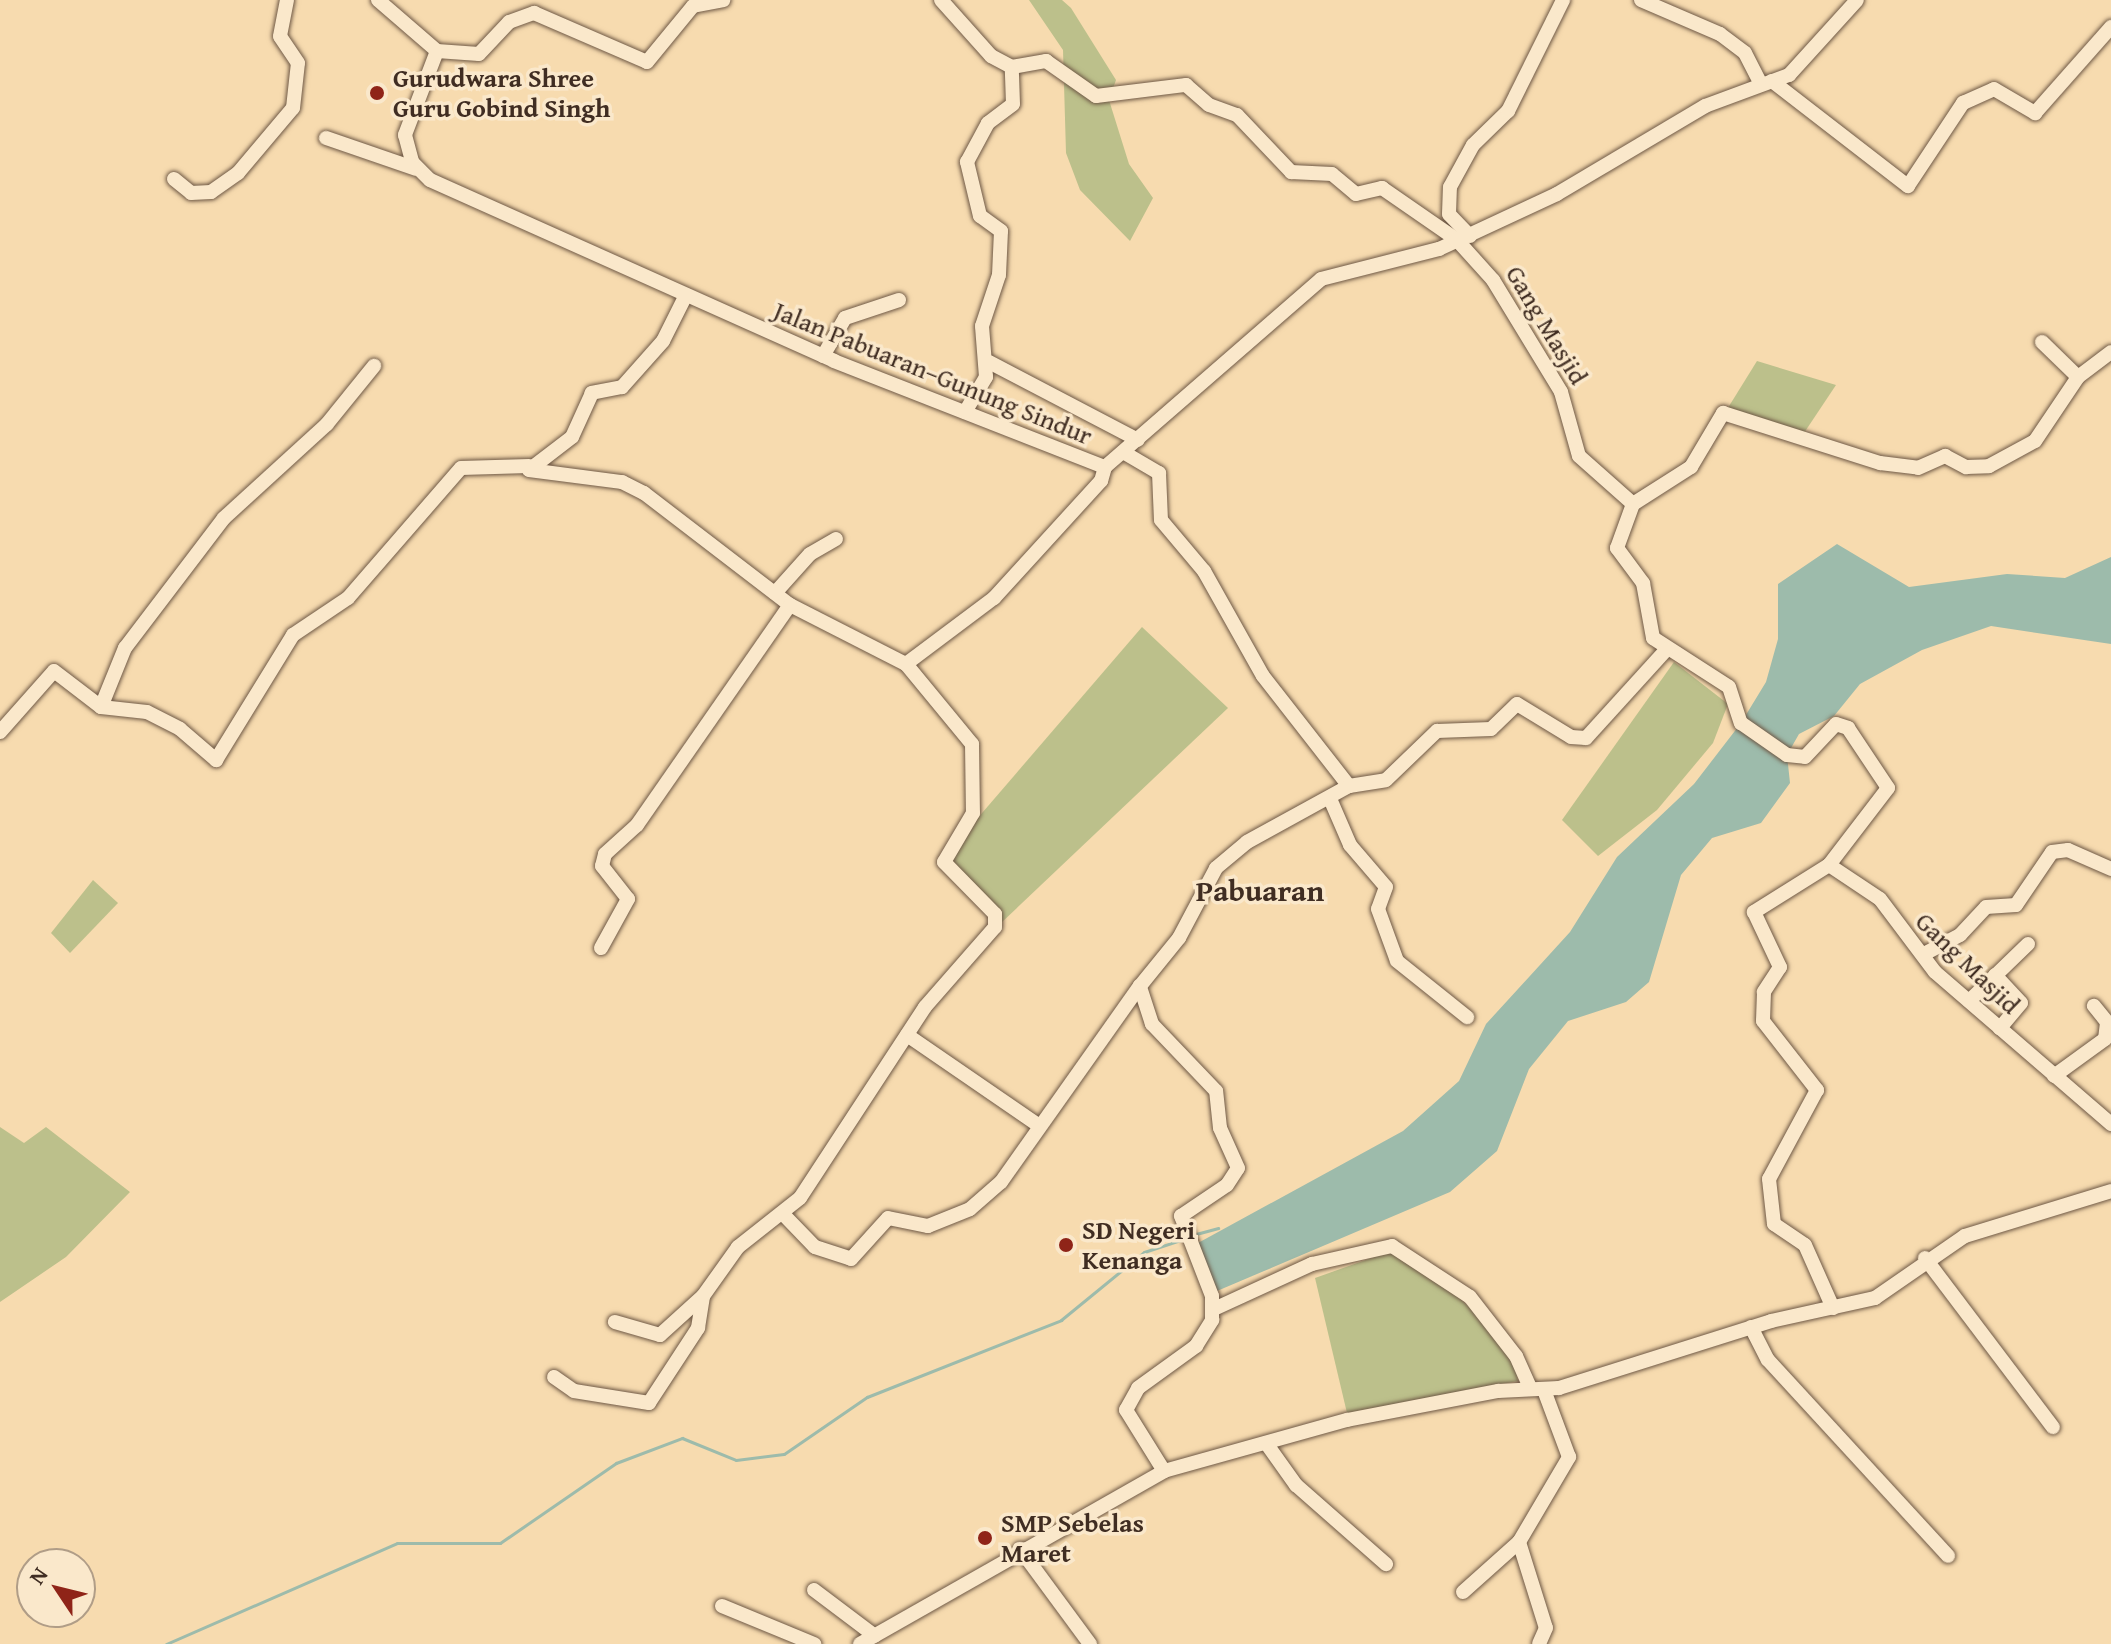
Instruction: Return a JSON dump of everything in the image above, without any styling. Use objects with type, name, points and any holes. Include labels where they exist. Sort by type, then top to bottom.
[{"type":"street","points":[[174,179],[191,193],[211,192],[238,173],[293,108],[298,63],[280,36],[287,0]]},
{"type":"street","points":[[378,0],[437,51],[479,54],[509,22],[534,13],[647,62],[693,6],[723,0]]},
{"type":"street","points":[[941,0],[991,56],[1012,67],[1046,61],[1096,96],[1186,85],[1209,105],[1237,115],[1291,172],[1332,174],[1356,194],[1382,188],[1464,238]]},
{"type":"street","points":[[1464,238],[1449,214],[1450,187],[1473,145],[1508,111],[1563,0]]},
{"type":"street","points":[[1641,0],[1720,34],[1745,53],[1767,82],[1908,186],[1963,103],[1994,89],[2035,113],[2111,27]]},
{"type":"street","name":"Jalan Pabuaran–Gunung Sindur","points":[[326,138],[416,169],[823,356],[1105,467],[1321,279],[1464,238],[1557,194],[1705,106],[1806,63],[1857,0]]},
{"type":"street","points":[[416,169],[406,124],[437,51]]},
{"type":"street","points":[[965,412],[989,362],[982,326],[999,275],[1001,231],[980,216],[967,162],[988,123],[1013,104],[1012,67]]},
{"type":"street","name":"Gang Masjid","points":[[1464,238],[1561,392],[1579,456],[1633,504]]},
{"type":"street","points":[[0,732],[54,671],[101,707],[147,712],[216,760],[293,635],[348,598],[461,468],[529,466],[572,437],[592,393],[622,387],[663,341],[686,295]]},
{"type":"street","points":[[823,356],[845,318],[899,300]]},
{"type":"street","points":[[2042,342],[2078,377]]},
{"type":"street","points":[[1833,1308],[1805,1245],[1774,1224],[1769,1179],[1817,1090],[1763,1021],[1764,992],[1780,967],[1754,912],[1829,865],[1888,788],[1848,728],[1836,724],[1805,757],[1787,755],[1741,723],[1729,687],[1666,650],[1653,638],[1643,583],[1617,548],[1633,504],[1691,467],[1723,413],[1880,463],[1918,468],[1945,456],[1974,469],[2035,441],[2078,377],[2111,352]]},
{"type":"street","points":[[989,362],[1138,440]]},
{"type":"street","points":[[101,707],[125,648],[224,518],[327,424],[374,366]]},
{"type":"street","points":[[1123,452],[1159,473],[1161,520],[1204,571],[1263,676],[1349,786]]},
{"type":"street","points":[[529,466],[535,473],[622,482],[644,493],[790,605],[906,664],[972,744],[973,813],[944,862],[996,919],[855,1108],[830,1159],[783,1214],[738,1247],[703,1296],[660,1335],[615,1322]]},
{"type":"street","points":[[906,664],[994,598],[1101,481],[1105,467]]},
{"type":"street","points":[[775,593],[810,554],[836,539]]},
{"type":"street","points":[[601,948],[628,899],[602,866],[605,854],[637,825],[790,605]]},
{"type":"street","points":[[783,1214],[815,1247],[851,1259],[888,1218],[928,1226],[970,1209],[1001,1182],[1038,1125],[1179,938],[1216,868],[1259,834],[1331,801],[1349,786],[1403,770],[1437,731],[1491,729],[1517,704],[1571,737],[1586,738],[1666,650]]},
{"type":"street","points":[[1331,801],[1350,845],[1386,887],[1378,909],[1397,961],[1467,1017]]},
{"type":"street","points":[[1924,954],[1960,935],[1986,907],[2016,905],[2052,852],[2068,850],[2111,869]]},
{"type":"street","name":"Gang Masjid","points":[[1829,865],[1880,899],[1898,933],[1924,954],[1969,1001],[2111,1124]]},
{"type":"street","points":[[1969,1001],[2028,944]]},
{"type":"street","points":[[1995,975],[2021,1003],[2000,1028]]},
{"type":"street","points":[[1140,986],[1152,1024],[1216,1091],[1220,1128],[1236,1162],[1227,1185],[1181,1216],[1214,1309]]},
{"type":"street","points":[[2054,1076],[2105,1039],[2109,1021],[2094,1006]]},
{"type":"street","points":[[907,1035],[1038,1125]]},
{"type":"street","points":[[860,1644],[1020,1549],[1164,1471],[1347,1420],[1538,1390],[1751,1327],[1875,1298],[1925,1258],[1965,1236],[2111,1191]]},
{"type":"street","points":[[1164,1471],[1126,1410],[1138,1388],[1196,1346],[1214,1309],[1312,1264],[1392,1246],[1470,1297],[1538,1390],[1569,1457],[1519,1542],[1463,1592]]},
{"type":"street","points":[[1925,1258],[2053,1427]]},
{"type":"street","points":[[554,1377],[574,1391],[649,1403],[698,1328],[703,1296]]},
{"type":"street","points":[[1751,1327],[1768,1360],[1948,1556]]},
{"type":"street","points":[[1266,1443],[1296,1485],[1386,1564]]},
{"type":"street","points":[[1519,1542],[1546,1628],[1539,1644]]},
{"type":"street","points":[[1020,1549],[1090,1644]]},
{"type":"street","points":[[814,1590],[875,1636]]},
{"type":"street","points":[[722,1606],[814,1644]]},
{"type":"green space","points":[[1029,0],[1062,0],[1071,8],[1116,80],[1109,100],[1129,164],[1153,198],[1130,241],[1080,190],[1066,153],[1063,50]]},
{"type":"green space","points":[[1757,361],[1836,385],[1800,439],[1726,411]]},
{"type":"green space","points":[[1142,627],[1228,708],[1001,923],[939,863]]},
{"type":"green space","points":[[1674,662],[1728,704],[1713,743],[1657,810],[1598,856],[1562,820]]},
{"type":"green space","points":[[93,880],[118,903],[70,953],[51,933]]},
{"type":"green space","points":[[0,1127],[24,1143],[46,1127],[130,1192],[66,1257],[0,1302]]},
{"type":"green space","points":[[1391,1251],[1430,1270],[1472,1310],[1515,1365],[1518,1381],[1347,1413],[1315,1278]]},
{"type":"shaded area","points":[[1837,544],[1909,587],[2007,574],[2065,578],[2111,557],[2111,644],[1991,626],[1922,650],[1860,684],[1834,716],[1799,734],[1787,755],[1790,783],[1761,823],[1712,838],[1681,875],[1649,982],[1626,1002],[1568,1021],[1529,1069],[1497,1151],[1450,1192],[1217,1291],[1198,1243],[1403,1131],[1459,1081],[1486,1024],[1570,932],[1617,857],[1694,784],[1741,723],[1766,682],[1778,639],[1778,584]]},
{"type":"waterway","points":[[1196,1234],[1218,1228]]},
{"type":"waterway","points":[[166,1644],[397,1543],[500,1543],[616,1463],[682,1438],[736,1460],[784,1454],[867,1397],[1061,1320],[1144,1252],[1181,1240]]},
{"type":"place","name":"Gurudwara Shree Guru Gobind Singh","points":[[377,93]]},
{"type":"place","name":"SD Negeri Kenanga","points":[[1066,1245]]},
{"type":"place","name":"SMP Sebelas Maret","points":[[985,1538]]},
{"type":"district","name":"Pabuaran","points":[[1260,890]]}]
